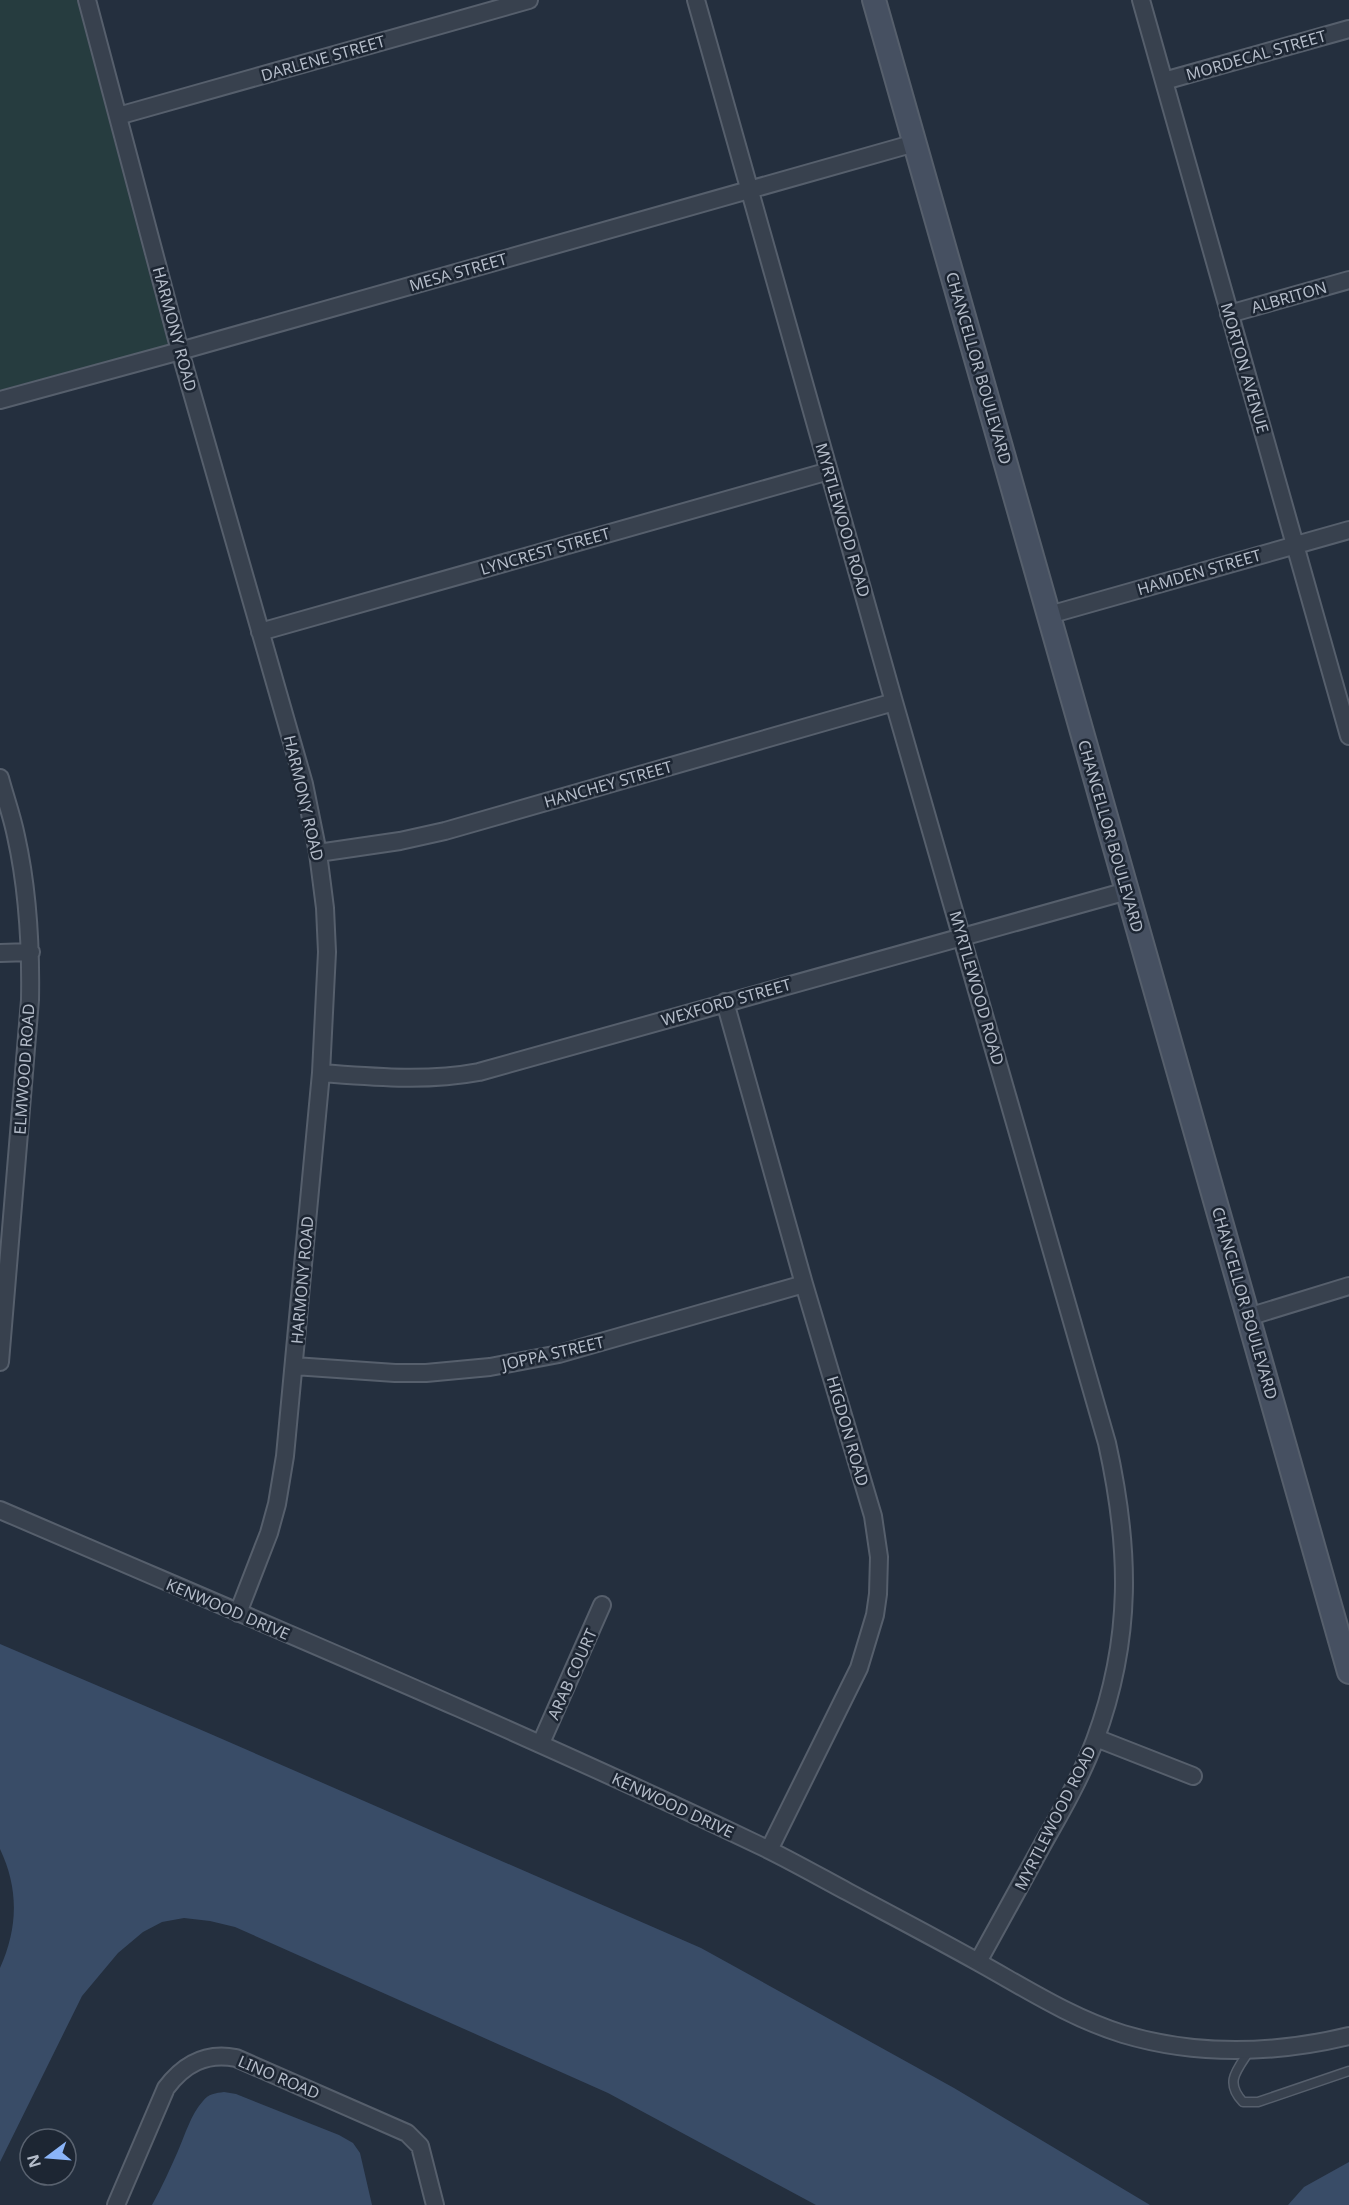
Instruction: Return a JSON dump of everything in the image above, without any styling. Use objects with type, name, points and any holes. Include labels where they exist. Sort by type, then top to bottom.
[{"type":"street","name":"HARMONY ROAD","points":[[87,0],[180,351],[303,784],[318,853],[325,908],[327,952],[321,1073],[285,1456],[277,1504],[269,1533],[238,1613]]},
{"type":"street","name":"DARLENE STREET","points":[[118,116],[529,0]]},
{"type":"street","name":"MYRTLEWOOD ROAD","points":[[696,0],[894,702],[1107,1443],[1118,1492],[1125,1555],[1123,1618],[1113,1681],[1096,1738],[1065,1805],[978,1962]]},
{"type":"street","name":"CHANCELLOR BOULEVARD","points":[[874,0],[1349,1672]]},
{"type":"street","name":"MORTON AVENUE","points":[[1141,0],[1349,736]]},
{"type":"street","name":"MORDECAL STREET","points":[[1164,81],[1349,29]]},
{"type":"street","name":"MESA STREET","points":[[0,400],[915,142]]},
{"type":"street","name":"ALBRITON","points":[[1229,314],[1349,280]]},
{"type":"street","name":"LYNCREST STREET","points":[[260,632],[829,471]]},
{"type":"street","name":"HAMDEN STREET","points":[[1049,615],[1349,530]]},
{"type":"street","name":"HANCHEY STREET","points":[[318,853],[400,841],[445,831],[894,702]]},
{"type":"street","name":"ELMWOOD ROAD","points":[[0,778],[16,835],[27,899],[31,952],[30,1000],[6,1228],[0,1362]]},
{"type":"street","name":"WEXFORD STREET","points":[[321,1073],[406,1079],[454,1077],[487,1070],[1127,891]]},
{"type":"street","points":[[0,953],[31,952]]},
{"type":"street","name":"HIGDON ROAD","points":[[725,1002],[804,1284],[873,1516],[879,1557],[878,1594],[871,1634],[859,1668],[769,1850]]},
{"type":"street","name":"JOPPA STREET","points":[[294,1366],[395,1373],[426,1373],[490,1367],[559,1353],[804,1284]]},
{"type":"street","points":[[1248,1317],[1349,1286]]},
{"type":"street","name":"KENWOOD DRIVE","points":[[0,1510],[541,1743],[769,1850],[1064,2010],[1101,2027],[1138,2038],[1190,2047],[1250,2050],[1311,2045],[1349,2036]]},
{"type":"street","name":"ARAB COURT","points":[[541,1743],[602,1605]]},
{"type":"street","points":[[1096,1738],[1192,1776]]},
{"type":"street","name":"LINO ROAD","points":[[116,2205],[166,2088],[185,2068],[205,2058],[217,2056],[236,2058],[408,2133],[420,2146],[435,2205]]},
{"type":"lane","points":[[1250,2050],[1232,2083],[1235,2094],[1243,2102],[1258,2102],[1349,2071]]},
{"type":"green space","points":[[0,0],[77,0],[168,345],[0,390]]},
{"type":"water","points":[[0,1644],[701,1948],[954,2088],[1150,2205],[816,2205],[608,2093],[235,1927],[184,1918],[162,1922],[143,1932],[118,1953],[82,1996],[0,2162],[0,1968],[10,1938],[14,1908],[11,1879],[0,1849]]},
{"type":"water","points":[[224,2092],[236,2094],[339,2135],[353,2143],[360,2153],[372,2205],[152,2205],[195,2112],[207,2097]]},
{"type":"water","points":[[1349,2162],[1349,2205],[1288,2205],[1304,2187]]}]
